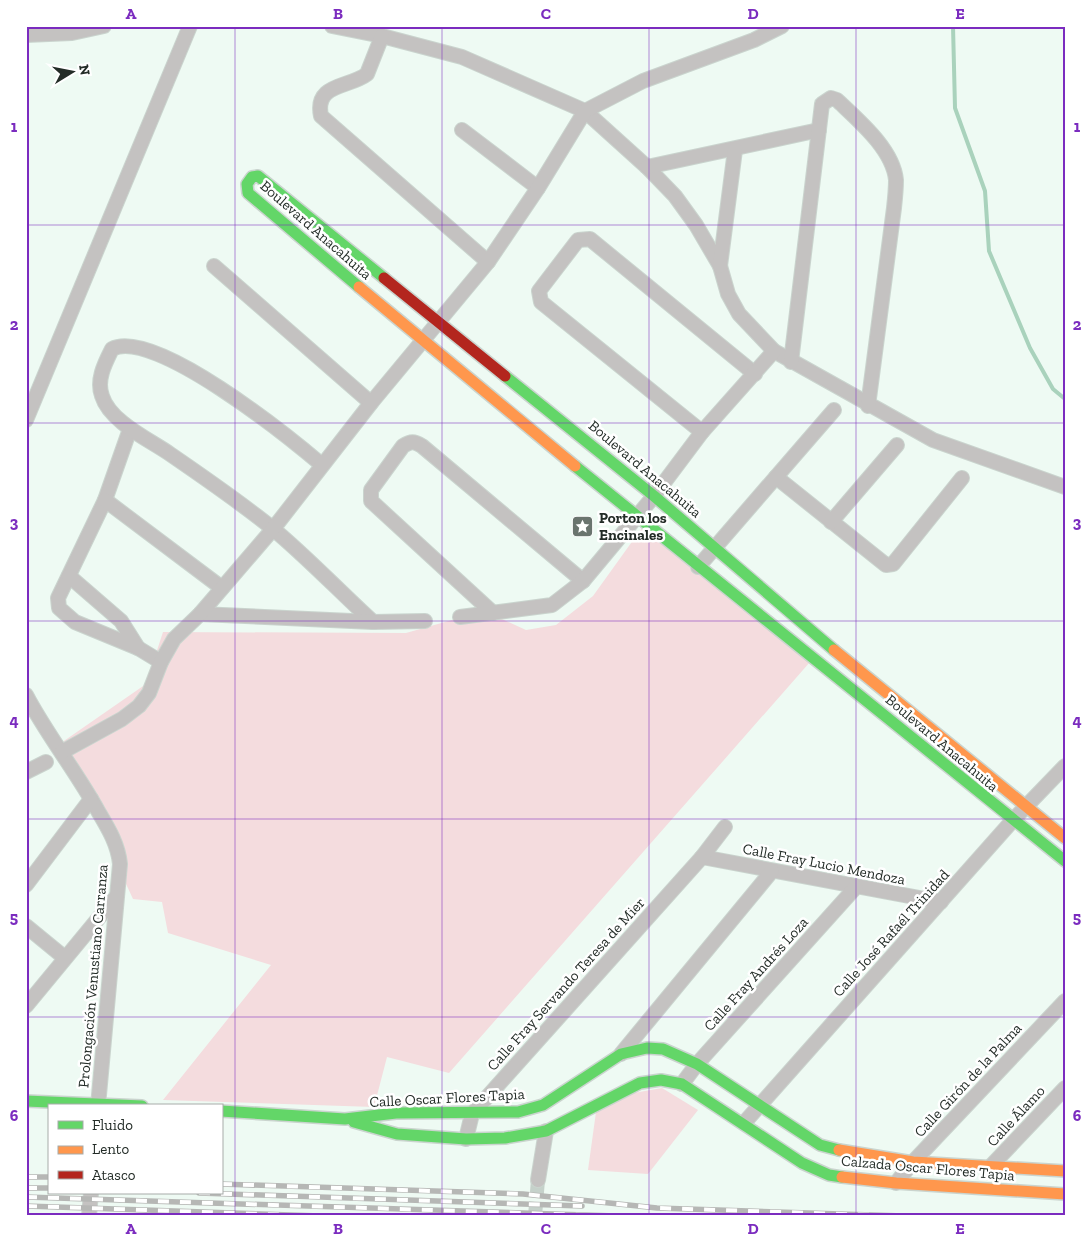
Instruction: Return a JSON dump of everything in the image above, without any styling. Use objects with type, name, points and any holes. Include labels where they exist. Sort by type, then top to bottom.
[{"type":"street","points":[[26,35],[72,33],[104,26]]},
{"type":"street","points":[[26,420],[190,26]]},
{"type":"street","points":[[332,26],[382,36],[462,57],[585,111],[648,167],[675,196],[696,225],[720,266],[728,294],[739,314],[774,351],[868,406],[933,440],[1065,487]]},
{"type":"street","points":[[62,752],[122,719],[139,706],[149,693],[160,662],[174,639],[200,614],[273,529],[371,403],[488,262],[538,188],[585,111],[643,81],[754,40],[782,26]]},
{"type":"street","points":[[382,36],[366,74],[328,91],[321,103],[321,116],[488,262]]},
{"type":"street","points":[[791,362],[822,104],[830,98],[837,100],[868,129],[889,160],[896,179],[894,208],[868,406]]},
{"type":"street","points":[[462,130],[538,188]]},
{"type":"street","points":[[648,167],[735,150],[819,130]]},
{"type":"street","points":[[720,266],[735,150]]},
{"type":"street","name":"Boulevard Anacahuita","points":[[1065,838],[879,688],[654,496],[438,320],[258,176],[252,177],[247,184],[248,193],[422,340],[698,566],[870,702],[1065,861]]},
{"type":"street","points":[[702,432],[541,302],[539,290],[578,240],[590,239],[755,374]]},
{"type":"street","points":[[214,266],[371,403]]},
{"type":"street","points":[[322,465],[253,409],[193,372],[144,349],[120,345],[112,349],[104,366],[100,384],[102,396],[130,429],[205,478],[273,529],[372,622]]},
{"type":"street","points":[[460,618],[552,605],[583,581],[654,496],[702,432],[774,351]]},
{"type":"street","points":[[698,566],[834,410]]},
{"type":"street","points":[[130,429],[105,500],[58,598],[59,608],[65,616],[138,648],[160,662]]},
{"type":"street","points":[[494,613],[371,501],[371,490],[403,446],[409,442],[415,442],[422,446],[583,581]]},
{"type":"street","points":[[831,522],[897,445]]},
{"type":"street","points":[[776,477],[881,563],[890,565],[962,478]]},
{"type":"street","points":[[105,500],[222,588]]},
{"type":"street","points":[[69,576],[121,621],[138,648]]},
{"type":"street","points":[[200,614],[372,622],[425,621]]},
{"type":"street","points":[[870,702],[879,688]]},
{"type":"street","name":"Prolongación Venustiano Carranza","points":[[26,695],[91,798],[119,853],[120,864],[99,1104]]},
{"type":"street","points":[[26,772],[46,762]]},
{"type":"street","name":"Calle José Rafaél Trinidad","points":[[744,1124],[1013,820],[1065,766]]},
{"type":"street","points":[[26,885],[91,798]]},
{"type":"street","name":"Calle Fray Servando Teresa de Mier","points":[[466,1138],[472,1114],[702,857],[725,827]]},
{"type":"street","name":"Calle Fray Lucio Mendoza","points":[[702,857],[941,902]]},
{"type":"street","points":[[621,1054],[772,871]]},
{"type":"street","name":"Calle Fray Andrés Loza","points":[[682,1084],[697,1064],[856,887]]},
{"type":"street","points":[[26,1006],[116,897]]},
{"type":"street","points":[[26,926],[64,958]]},
{"type":"street","name":"Calle Girón de la Palma","points":[[896,1183],[913,1162],[1065,1001]]},
{"type":"street","name":"Calle Oscar Flores Tapia","points":[[222,1111],[345,1119],[396,1113],[472,1114],[518,1112],[543,1105],[621,1054],[647,1048],[663,1049],[697,1064],[758,1106]]},
{"type":"street","name":"Calle Oscar Flores Tapia","points":[[345,1119],[397,1134],[505,1138],[546,1131],[640,1083],[661,1080],[682,1084],[744,1124]]},
{"type":"street","name":"Calle Álamo","points":[[991,1166],[1065,1088]]},
{"type":"street","points":[[26,1101],[99,1104]]},
{"type":"street","name":"Calzada Oscar Flores Tapia","points":[[758,1106],[820,1145],[849,1152],[913,1162],[1065,1171]]},
{"type":"street","name":"Calzada Oscar Flores Tapia","points":[[744,1124],[802,1163],[829,1175],[896,1183],[1065,1194]]},
{"type":"street","points":[[538,1180],[546,1131]]},
{"type":"street","points":[[89,1216],[91,1194]]},
{"type":"shaded area","points":[[649,518],[810,662],[449,1073],[387,1057],[374,1107],[163,1100],[271,965],[168,933],[162,902],[133,899],[61,743],[146,684],[163,632],[406,633],[484,611],[526,630],[556,625],[593,596]]},
{"type":"shaded area","points":[[662,1088],[698,1110],[648,1174],[588,1170],[596,1112],[628,1094]]},
{"type":"waterway","points":[[953,26],[955,108],[985,191],[989,251],[1030,348],[1053,389],[1065,399]]},
{"type":"tunnel","points":[[535,1216],[538,1180]]},
{"type":"railway","points":[[26,1177],[48,1177]]},
{"type":"railway","points":[[222,1184],[523,1194],[657,1208],[904,1216]]},
{"type":"railway","points":[[26,1188],[48,1188]]},
{"type":"railway","points":[[222,1194],[582,1206]]},
{"type":"railway","points":[[26,1197],[616,1216]]},
{"type":"railway","points":[[26,1206],[320,1216]]},
{"type":"traffic: fast","points":[[359,287],[248,193],[247,184],[252,177],[258,176],[384,278]]},
{"type":"traffic: fast","points":[[505,376],[654,496],[834,650]]},
{"type":"traffic: fast","points":[[575,466],[1065,861]]},
{"type":"traffic: fast","points":[[222,1111],[345,1119],[396,1113],[518,1112],[543,1105],[621,1054],[647,1048],[663,1049],[697,1064],[820,1145],[839,1150]]},
{"type":"traffic: fast","points":[[354,1122],[397,1134],[466,1139],[505,1138],[546,1131],[640,1083],[661,1080],[682,1084],[802,1163],[829,1175],[842,1177]]},
{"type":"traffic: fast","points":[[26,1101],[96,1104]]},
{"type":"traffic: slow","points":[[359,287],[575,466]]},
{"type":"traffic: slow","points":[[834,650],[1065,838]]},
{"type":"traffic: slow","points":[[839,1150],[913,1162],[1065,1171]]},
{"type":"traffic: slow","points":[[842,1177],[896,1183],[1065,1194]]},
{"type":"traffic: jam","points":[[384,278],[505,376]]},
{"type":"place","name":"Porton los Encinales","points":[[583,527]]}]
